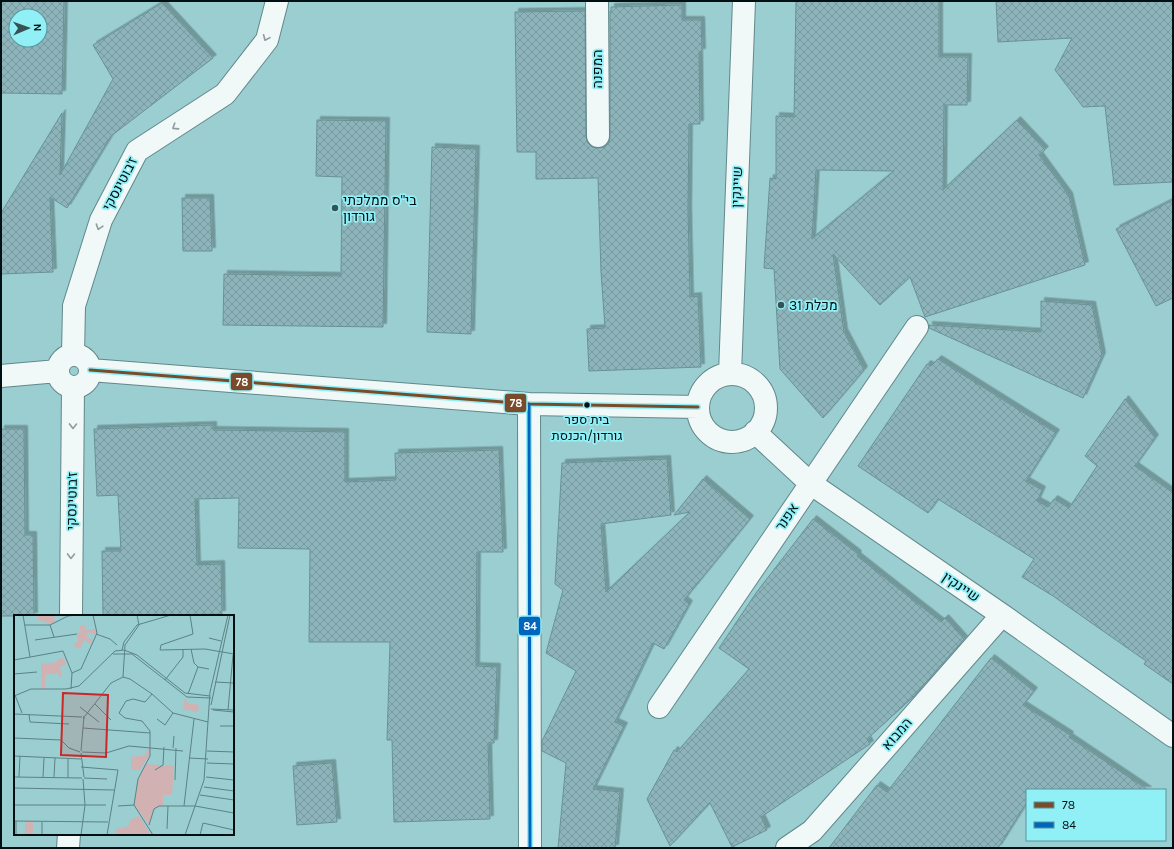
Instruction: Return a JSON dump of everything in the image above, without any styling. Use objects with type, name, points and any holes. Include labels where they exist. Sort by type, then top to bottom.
[{"type":"street","name":"ז'בוטינסקי","points":[[73,354],[74,306],[101,220],[137,151],[225,94],[267,40],[277,1]]},
{"type":"street","name":"המפנה","points":[[597,1],[598,136]]},
{"type":"street","name":"שיינקין","points":[[730,374],[744,1]]},
{"type":"street","name":"אפנר","points":[[659,707],[917,327]]},
{"type":"street","points":[[73,354],[83,357],[89,365],[90,370],[87,380],[83,384],[73,387],[64,384],[58,376],[58,366],[60,361],[68,355],[73,354]]},
{"type":"street","points":[[90,370],[529,404],[698,407]]},
{"type":"street","points":[[1,376],[58,371]]},
{"type":"street","points":[[730,374],[744,376],[754,382],[759,388],[764,399],[765,411],[762,422],[755,432],[739,441],[727,441],[716,438],[705,430],[700,419],[698,407],[702,390],[710,381],[719,376],[730,374]]},
{"type":"street","name":"ז'בוטינסקי","points":[[71,615],[73,387]]},
{"type":"street","points":[[529,404],[530,848]]},
{"type":"street","name":"שיינקין","points":[[755,432],[810,483],[1002,615],[1173,736]]},
{"type":"street","name":"המבוא","points":[[787,848],[812,831],[1002,615]]},
{"type":"street","points":[[68,848],[69,835]]},
{"type":"building","points":[[1,1],[64,1],[62,94],[1,93]]},
{"type":"building","points":[[796,1],[939,1],[939,57],[968,57],[967,105],[944,105],[943,190],[1017,120],[1045,150],[1039,155],[1069,196],[1085,265],[925,317],[910,277],[880,305],[833,254],[844,332],[864,370],[823,418],[780,369],[774,269],[764,268],[770,178],[776,179],[776,116],[794,117]],"holes":[[[816,170],[894,171],[812,239]]]},
{"type":"building","points":[[996,1],[1173,1],[1173,182],[1114,185],[1105,106],[1083,107],[1055,70],[1072,38],[998,42]]},
{"type":"building","points":[[162,3],[213,58],[111,136],[67,208],[50,197],[53,272],[1,274],[1,213],[62,113],[60,175],[113,79],[93,45]]},
{"type":"building","points":[[682,5],[682,20],[701,20],[702,52],[699,52],[700,124],[689,124],[688,210],[690,297],[698,296],[701,367],[589,371],[587,329],[605,328],[601,272],[598,178],[536,179],[536,152],[517,152],[515,12],[585,11],[586,136],[587,142],[592,147],[598,148],[605,147],[609,142],[610,136],[611,7]]},
{"type":"building","points":[[317,120],[386,121],[383,327],[223,325],[224,274],[341,276],[342,177],[316,176]]},
{"type":"building","points":[[432,147],[476,149],[471,334],[427,332]]},
{"type":"building","points":[[182,198],[210,198],[212,251],[183,251]]},
{"type":"building","points":[[1173,200],[1173,298],[1156,306],[1116,229]]},
{"type":"building","points":[[1041,301],[1092,305],[1102,356],[1083,398],[929,328],[929,325],[1041,332]]},
{"type":"building","points":[[938,359],[1056,433],[1026,481],[1042,490],[1037,501],[1048,507],[1054,499],[1069,508],[1097,466],[1085,456],[1125,399],[1155,438],[1135,466],[1173,493],[1173,684],[1144,664],[1146,661],[1053,596],[1022,577],[1034,559],[938,499],[928,513],[858,466],[927,364],[931,366]]},
{"type":"building","points":[[213,425],[213,430],[345,432],[345,482],[396,480],[395,453],[499,450],[503,552],[477,552],[476,666],[497,667],[494,743],[488,743],[490,819],[394,822],[392,740],[387,740],[390,642],[309,642],[310,549],[238,548],[239,498],[195,499],[197,565],[221,564],[222,614],[103,615],[102,551],[121,551],[118,495],[97,496],[94,429]]},
{"type":"building","points":[[1,429],[24,429],[25,535],[33,535],[34,615],[1,616]]},
{"type":"building","points":[[667,459],[671,515],[601,524],[606,592],[690,512],[674,515],[703,479],[750,519],[684,600],[689,604],[664,649],[653,643],[615,722],[624,726],[593,789],[620,792],[615,848],[558,848],[566,763],[542,751],[542,741],[576,671],[546,653],[563,590],[555,584],[562,463]]},
{"type":"building","points":[[813,519],[858,554],[857,556],[941,622],[945,618],[964,639],[913,697],[867,739],[870,744],[761,817],[767,830],[732,847],[710,803],[670,846],[647,799],[674,750],[677,752],[749,669],[719,648],[756,593]]},
{"type":"building","points":[[991,658],[1034,691],[1023,705],[1070,735],[1069,737],[1147,789],[1026,789],[1026,804],[998,848],[829,848],[877,785],[887,792]]},
{"type":"building","points":[[332,763],[337,822],[297,825],[293,766]]},
{"type":"transit line","name":"78","points":[[90,370],[529,404],[698,407]]},
{"type":"transit line","name":"84","points":[[529,404],[530,848]]},
{"type":"place","name":"בי\"ס ממלכתי גורדון","points":[[335,208]]},
{"type":"place","name":"מכלת 31","points":[[781,305]]},
{"type":"place","name":"בית ספר גורדון/הכנסת","points":[[587,405]]}]
